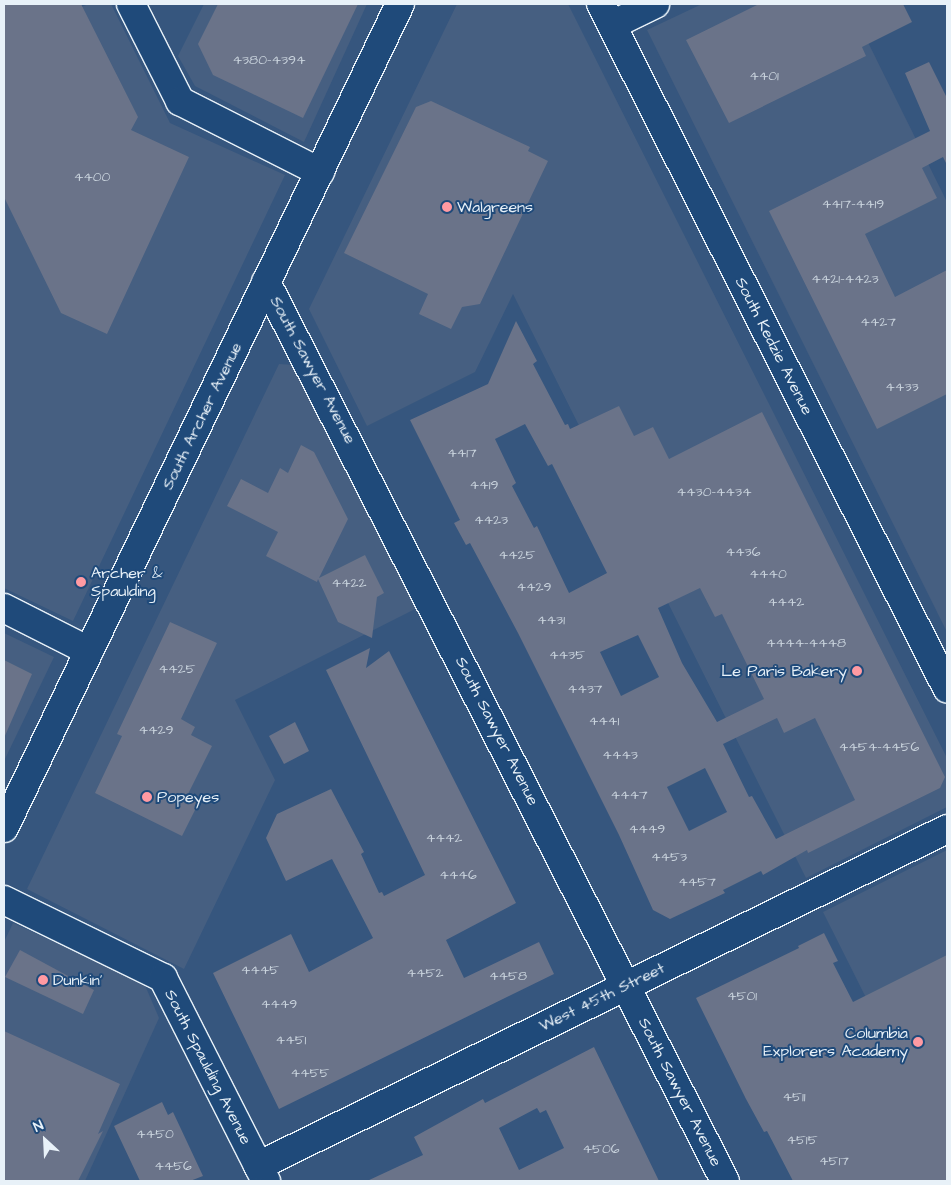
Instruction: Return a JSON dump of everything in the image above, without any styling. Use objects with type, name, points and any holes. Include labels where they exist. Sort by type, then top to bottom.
[{"type":"street","points":[[131,4],[180,101],[320,172]]},
{"type":"street","name":"South Archer Avenue","points":[[4,828],[400,4]]},
{"type":"street","points":[[606,14],[655,4]]},
{"type":"street","name":"South Kedzie Avenue","points":[[606,14],[947,688]]},
{"type":"street","name":"South Sawyer Avenue","points":[[266,282],[725,1181]]},
{"type":"street","points":[[4,608],[89,651]]},
{"type":"street","name":"West 45th Street","points":[[262,1174],[625,985],[947,829]]},
{"type":"street","name":"South Spaulding Avenue","points":[[4,900],[163,978],[262,1174]]},
{"type":"shaded area","points":[[88,4],[111,4],[170,123],[285,175],[73,621],[4,588],[4,44]]},
{"type":"shaded area","points":[[204,4],[367,4],[304,142],[195,86],[178,56]]},
{"type":"shaded area","points":[[457,4],[568,4],[947,758],[947,807],[806,878],[513,294],[475,372],[367,426],[309,309]]},
{"type":"shaded area","points":[[702,4],[849,4],[947,202],[947,632],[647,30]]},
{"type":"shaded area","points":[[279,364],[294,365],[417,608],[235,700],[275,780],[184,969],[27,889]]},
{"type":"shaded area","points":[[4,633],[54,657],[4,761]]},
{"type":"shaded area","name":"Columbia Explorers Academy","points":[[947,850],[947,1159],[823,912]]},
{"type":"shaded area","points":[[13,923],[144,983],[159,1018],[85,1181],[4,1181],[4,942]]},
{"type":"building","points":[[4,4],[81,4],[138,117],[131,130],[189,157],[107,334],[61,313],[4,197]]},
{"type":"building","points":[[218,4],[358,4],[303,118],[213,75],[198,44]]},
{"type":"building","points":[[759,4],[903,4],[912,22],[862,47],[866,56],[729,123],[686,40]]},
{"type":"building","points":[[929,62],[947,98],[947,165],[943,157],[922,168],[937,198],[865,234],[895,297],[947,270],[947,394],[877,429],[769,211],[930,131],[905,73]]},
{"type":"building","name":"Walgreens","points":[[431,101],[530,147],[528,151],[548,161],[480,304],[462,307],[451,329],[419,314],[428,294],[344,253],[416,107]]},
{"type":"building","points":[[516,321],[537,361],[533,364],[565,425],[568,424],[570,429],[619,406],[634,436],[653,427],[669,459],[762,412],[945,777],[940,788],[808,853],[807,850],[763,875],[761,871],[723,890],[725,893],[670,919],[653,910],[619,835],[518,633],[470,543],[466,545],[454,523],[460,520],[410,420],[488,384]],"holes":[[[525,424],[548,466],[552,464],[607,573],[569,593],[537,526],[534,528],[512,486],[516,483],[495,439]],[[700,588],[715,617],[722,614],[764,699],[717,722],[682,663],[658,608]],[[638,635],[659,677],[621,696],[600,652]],[[777,718],[784,733],[815,718],[855,800],[776,839],[752,796],[749,797],[723,744]],[[705,768],[727,812],[689,831],[667,787]]]},
{"type":"building","points":[[301,445],[314,452],[348,519],[319,578],[365,555],[384,593],[377,597],[372,638],[338,622],[318,579],[317,582],[266,556],[278,532],[227,506],[241,479],[268,493],[280,468],[288,473]]},
{"type":"building","points":[[170,622],[217,643],[181,719],[195,727],[191,735],[212,746],[188,794],[200,800],[182,836],[95,793],[122,736],[117,734]]},
{"type":"building","points":[[370,648],[366,668],[389,651],[516,903],[446,940],[464,978],[539,942],[554,974],[279,1109],[213,973],[291,934],[309,972],[373,938],[332,859],[286,881],[266,838],[277,814],[331,789],[364,852],[361,854],[379,893],[382,892],[384,896],[425,875],[326,670]]},
{"type":"building","points":[[4,660],[32,674],[4,738]]},
{"type":"building","points":[[295,722],[309,751],[284,764],[269,736]]},
{"type":"building","points":[[824,933],[838,961],[833,963],[853,1002],[947,955],[947,1181],[793,1181],[767,1131],[764,1132],[746,1099],[696,998],[799,948],[798,946]]},
{"type":"building","name":"Dunkin'","points":[[20,950],[94,990],[83,1014],[5,977]]},
{"type":"building","points":[[4,1031],[120,1084],[98,1134],[103,1131],[78,1181],[4,1181]]},
{"type":"building","points":[[594,1047],[659,1181],[367,1181],[423,1155],[414,1137],[483,1099],[485,1103]],"holes":[[[537,1108],[540,1113],[546,1110],[564,1148],[519,1170],[499,1128]]]},
{"type":"building","points":[[162,1102],[168,1115],[173,1112],[203,1176],[190,1181],[140,1181],[114,1126]]},
{"type":"place","name":"Walgreens","points":[[447,207]]},
{"type":"place","name":"Archer & Spaulding","points":[[81,582]]},
{"type":"place","name":"Le Paris Bakery","points":[[857,671]]},
{"type":"place","name":"Popeyes","points":[[147,797]]},
{"type":"place","name":"Dunkin'","points":[[43,980]]},
{"type":"place","name":"Columbia Explorers Academy","points":[[918,1042]]}]
